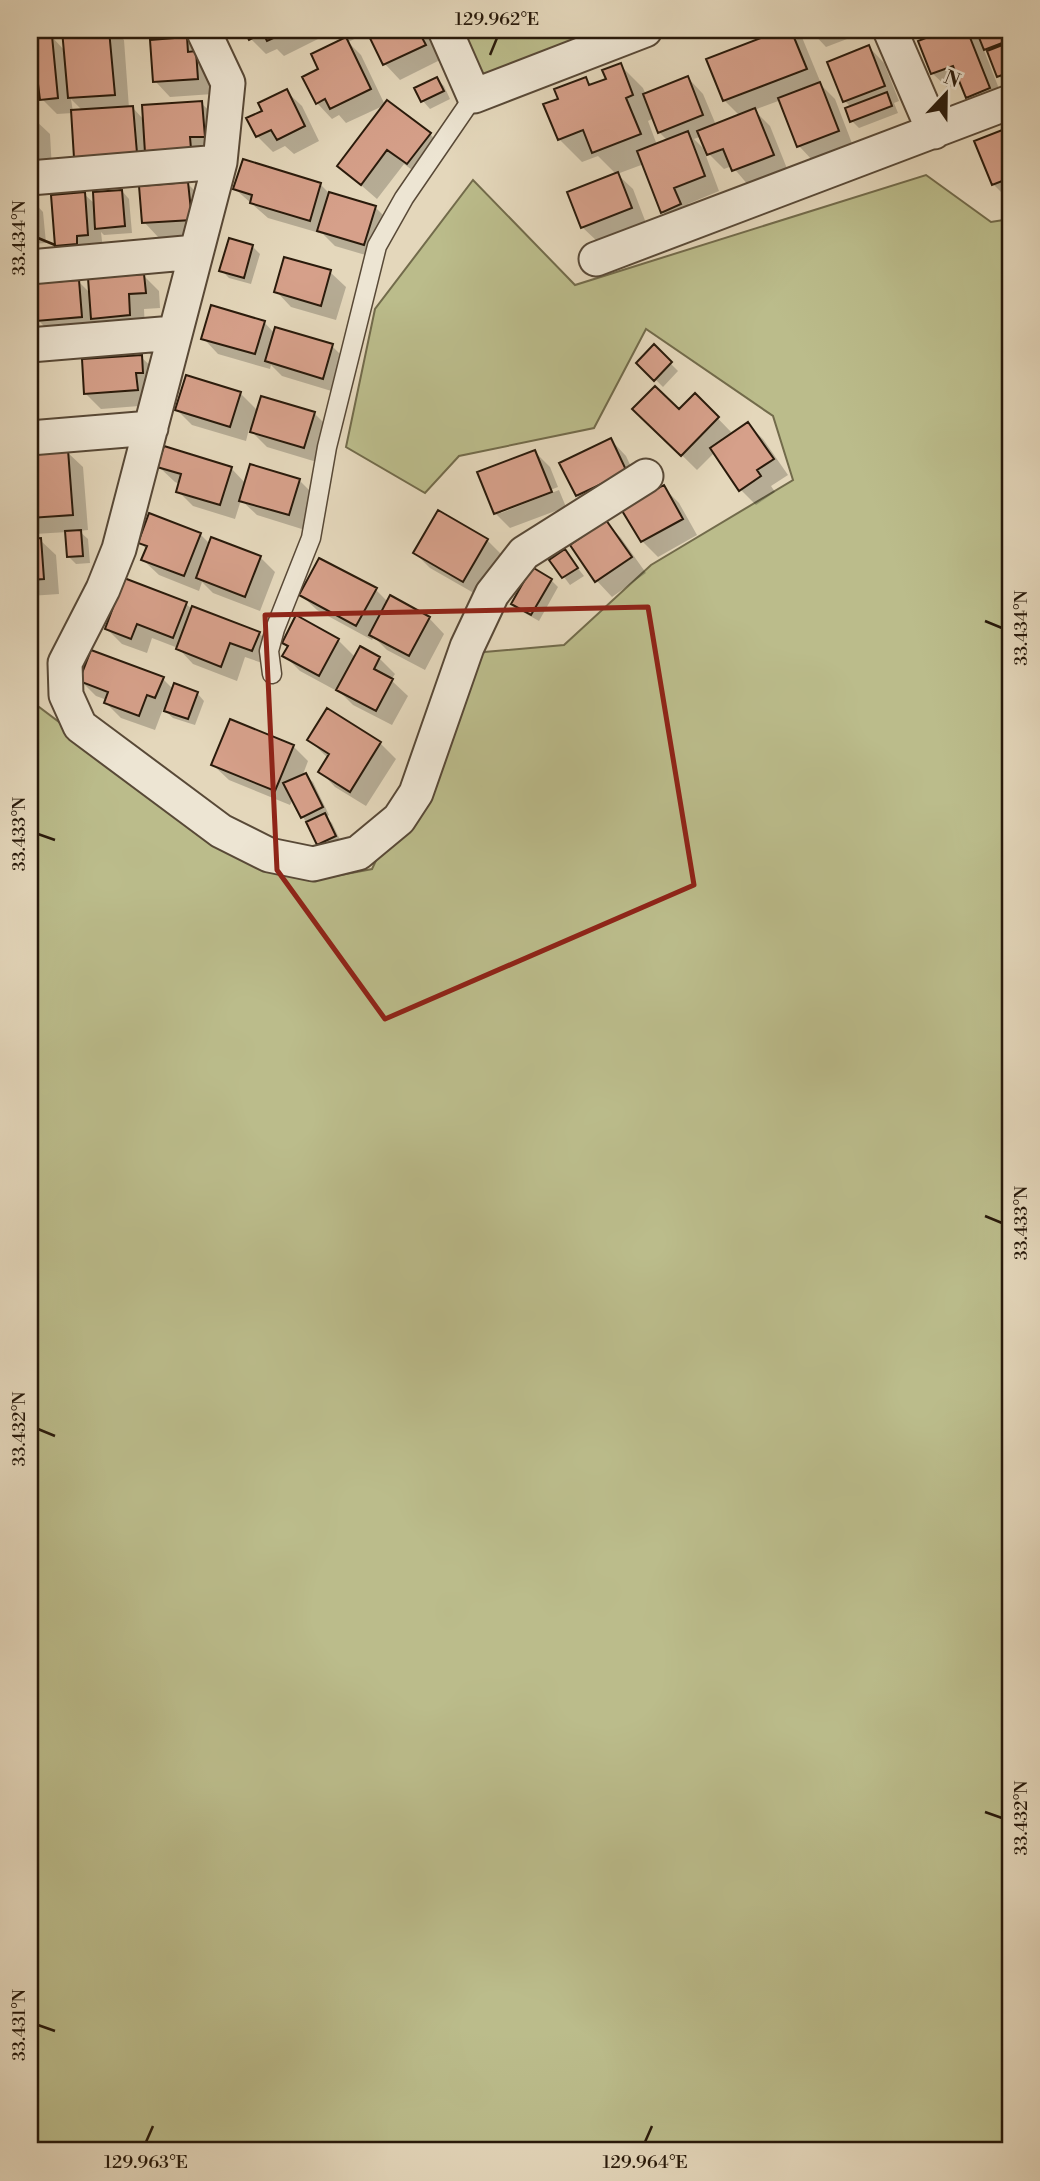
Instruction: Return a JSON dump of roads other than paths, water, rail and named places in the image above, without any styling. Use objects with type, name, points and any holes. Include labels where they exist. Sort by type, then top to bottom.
[{"type":"street","points":[[203,30],[228,83],[220,162],[115,559],[103,589],[65,663],[66,695],[80,726],[221,831],[269,855],[313,864],[358,853],[399,819],[416,793],[467,647],[492,594],[524,553],[646,476]]},
{"type":"street","points":[[445,30],[474,96],[645,30]]},
{"type":"street","points":[[890,30],[934,132]]},
{"type":"street","points":[[596,259],[1010,102]]},
{"type":"street","points":[[30,178],[220,162]]},
{"type":"street","points":[[30,267],[196,252]]},
{"type":"street","points":[[30,345],[174,334]]},
{"type":"street","points":[[30,438],[151,428]]},
{"type":"lane","points":[[272,674],[270,651],[275,629],[310,538],[327,447],[377,246],[404,198],[474,96]]}]
